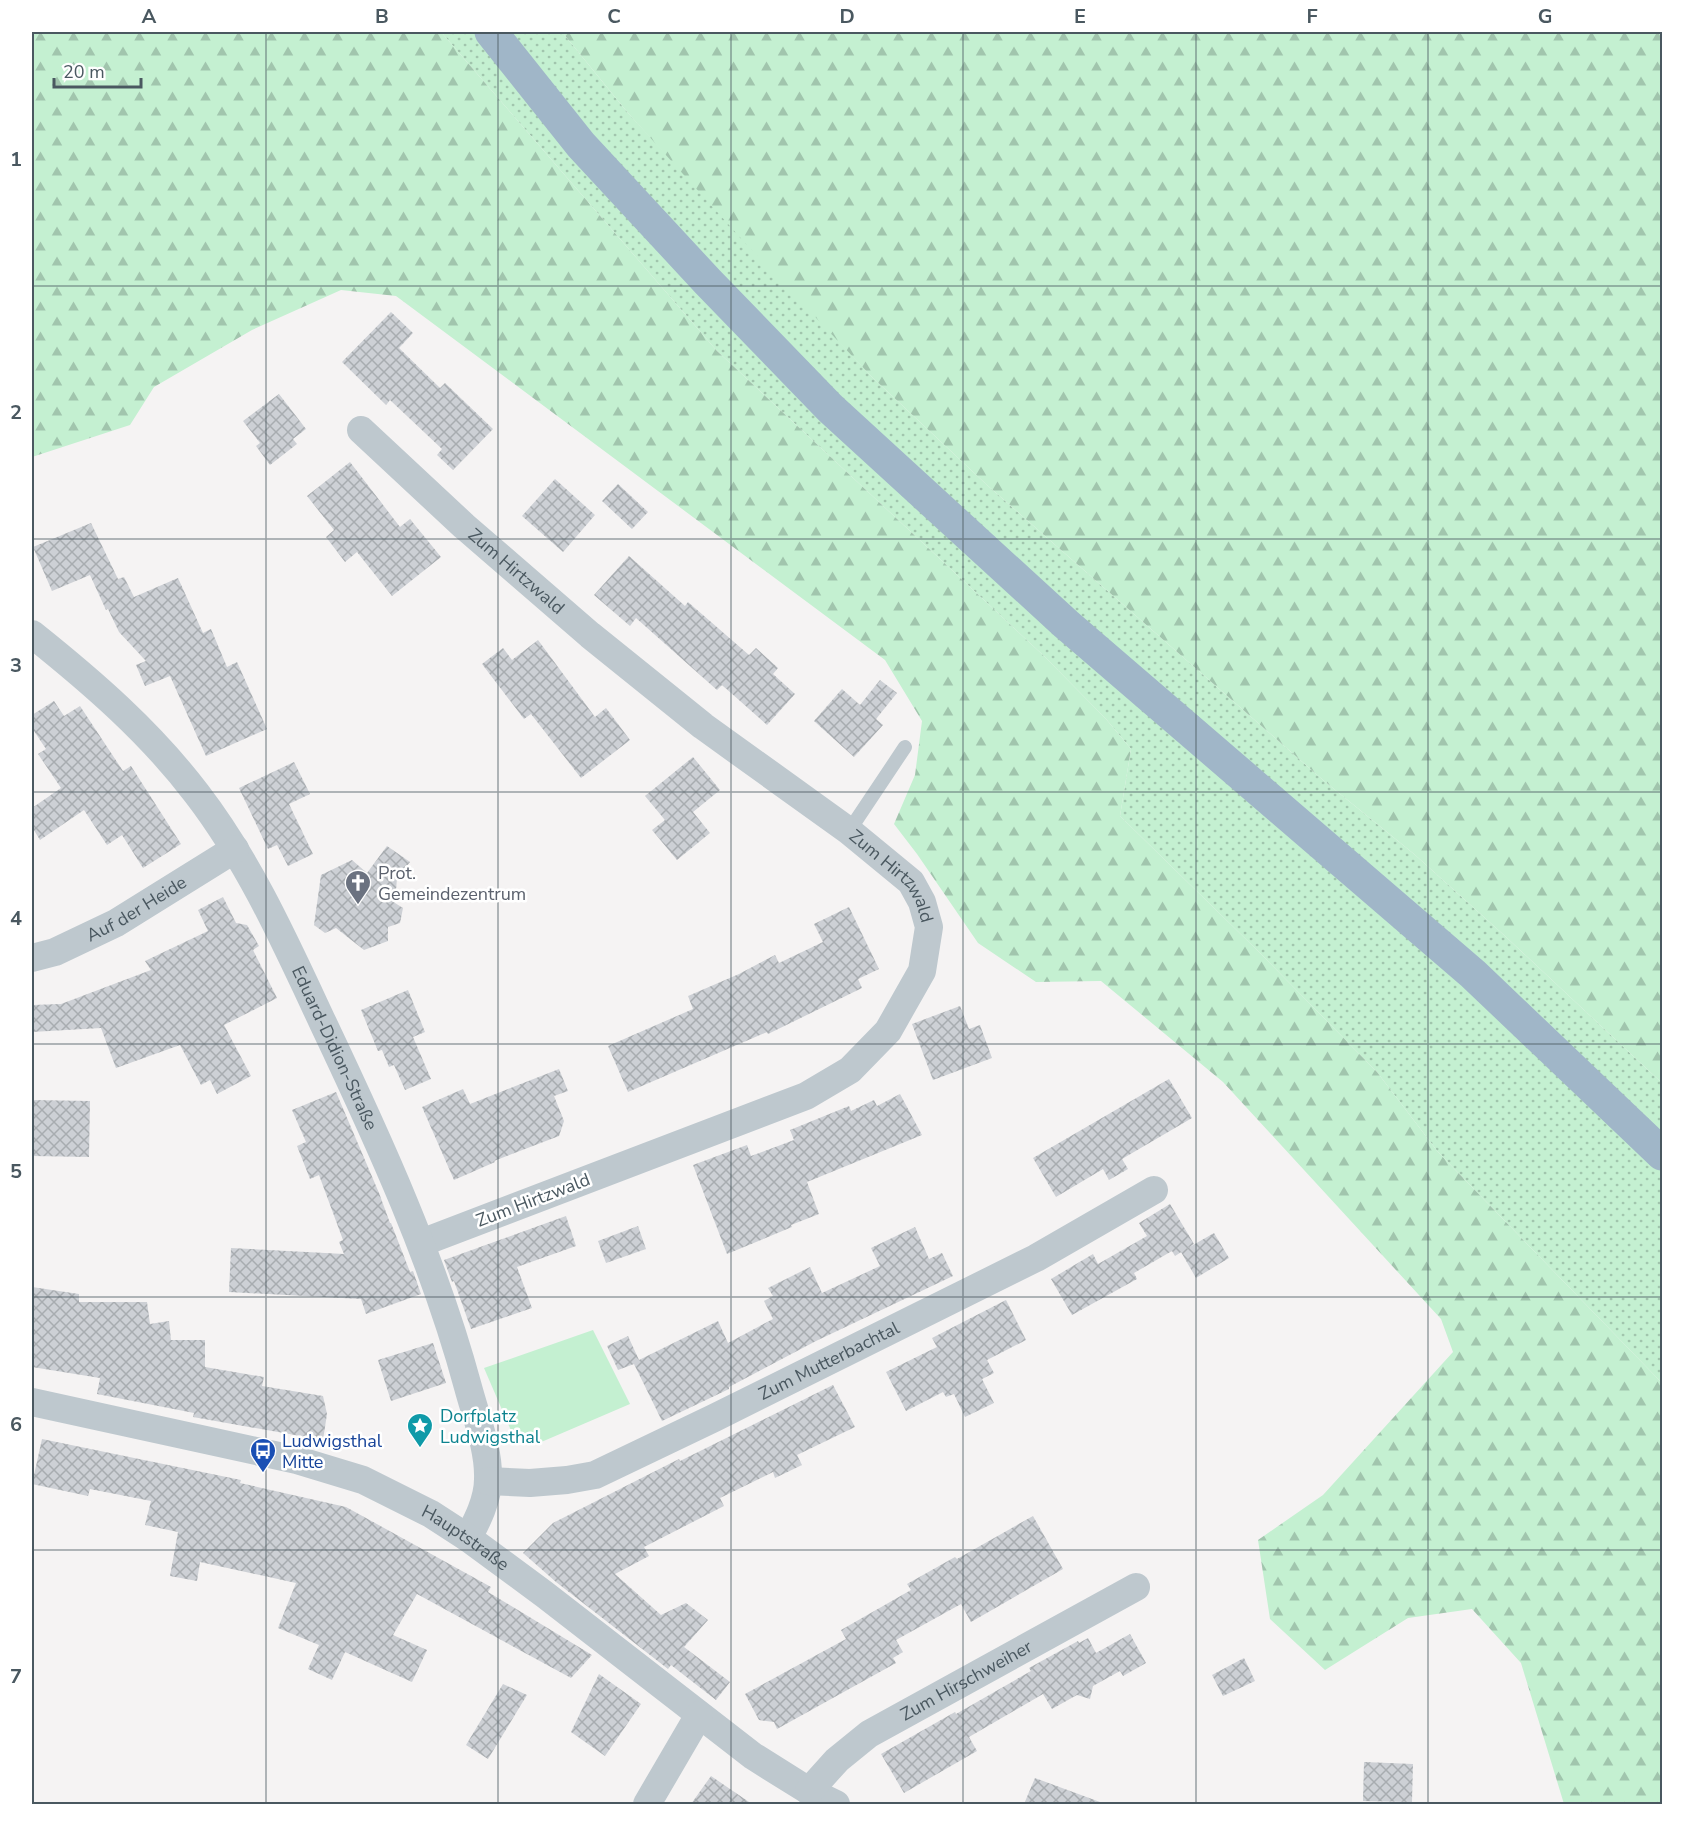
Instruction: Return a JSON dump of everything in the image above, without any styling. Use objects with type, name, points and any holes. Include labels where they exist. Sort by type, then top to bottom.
[{"type":"highway","points":[[491,32],[581,145],[708,282],[830,408],[1066,624],[1473,974],[1662,1154]]},
{"type":"street","name":"Zum Hirtzwald","points":[[361,430],[464,526],[590,635],[703,726],[849,831],[911,882],[922,902],[929,927],[922,971],[888,1031],[850,1070],[806,1096],[421,1243]]},
{"type":"street","name":"Eduard-Didion-Straße","points":[[32,634],[92,684],[151,739],[197,794],[235,849],[266,905],[336,1050],[421,1243],[460,1357],[486,1454],[488,1481],[480,1514],[468,1539]]},
{"type":"street","name":"Auf der Heide","points":[[32,958],[55,952],[116,923],[235,849]]},
{"type":"street","name":"Zum Mutterbachtal","points":[[488,1481],[530,1483],[595,1475],[714,1419],[1036,1258],[1154,1190]]},
{"type":"street","name":"Hauptstraße","points":[[32,1402],[297,1460],[363,1480],[431,1514],[468,1539],[544,1594],[753,1756],[809,1791],[836,1804]]},
{"type":"street","name":"Zum Hirschweiher","points":[[809,1791],[837,1760],[869,1734],[1136,1587]]},
{"type":"street","points":[[647,1804],[699,1715]]},
{"type":"lane","points":[[849,831],[905,747]]},
{"type":"green space","points":[[32,32],[441,32],[717,351],[1044,656],[1106,719],[1131,749],[1120,816],[1377,1072],[1438,1152],[1662,1383],[1662,1804],[1564,1804],[1521,1663],[1472,1609],[1408,1618],[1325,1670],[1270,1619],[1258,1540],[1323,1495],[1453,1352],[1441,1319],[1223,1082],[1101,981],[1036,982],[978,943],[894,824],[915,775],[922,721],[885,660],[396,296],[341,290],[252,330],[154,387],[130,425],[32,457]]},
{"type":"green space","points":[[441,32],[562,32],[628,113],[872,377],[987,485],[1323,780],[1414,854],[1662,1083],[1662,1383],[1438,1152],[1377,1072],[1120,816],[1131,749],[1106,719],[1044,656],[717,351]]},
{"type":"green space","points":[[562,32],[1662,32],[1662,1083],[1414,854],[1323,780],[987,485],[872,377],[747,245],[628,113]]},
{"type":"green space","points":[[593,1330],[630,1404],[539,1443],[516,1442],[484,1368]]},
{"type":"building","points":[[391,312],[413,333],[399,348],[440,388],[445,383],[493,429],[453,470],[437,455],[442,449],[390,400],[386,405],[342,362]]},
{"type":"building","points":[[279,394],[306,429],[293,439],[297,444],[270,465],[256,446],[260,443],[243,421]]},
{"type":"building","points":[[350,462],[400,527],[410,519],[441,557],[392,596],[357,552],[345,562],[326,537],[334,530],[307,496]]},
{"type":"building","points":[[555,479],[595,515],[563,552],[522,516]]},
{"type":"building","points":[[618,484],[648,512],[632,529],[602,501]]},
{"type":"building","points":[[91,523],[118,579],[124,577],[134,597],[178,578],[203,633],[211,629],[227,667],[237,662],[267,729],[206,756],[170,676],[145,686],[136,665],[146,661],[119,632],[90,575],[52,591],[33,547]]},
{"type":"building","points":[[629,556],[685,606],[688,602],[749,655],[756,648],[778,668],[773,674],[795,694],[767,725],[722,685],[717,690],[636,618],[630,626],[594,595]]},
{"type":"building","points":[[538,640],[595,717],[606,708],[630,740],[581,778],[531,714],[524,719],[482,664],[503,648],[512,660]]},
{"type":"building","points":[[880,680],[897,693],[876,719],[883,725],[854,757],[814,721],[842,689],[860,705]]},
{"type":"building","points":[[54,701],[64,716],[80,706],[123,771],[131,766],[181,844],[143,868],[122,835],[107,845],[84,810],[40,840],[32,827],[32,808],[61,788],[38,754],[46,749],[32,728],[32,715]]},
{"type":"building","points":[[693,757],[720,790],[693,812],[710,833],[677,860],[652,830],[665,820],[645,796]]},
{"type":"building","points":[[294,762],[310,794],[289,804],[313,854],[288,866],[277,845],[268,849],[239,788]]},
{"type":"building","name":"Prot. Gemeindezentrum","points":[[387,846],[410,862],[397,878],[395,903],[403,908],[400,923],[388,927],[388,941],[364,950],[336,928],[325,933],[314,925],[321,875],[352,860],[367,873]]},
{"type":"building","points":[[223,897],[236,923],[247,925],[259,946],[253,950],[277,998],[224,1025],[251,1076],[217,1094],[210,1080],[201,1085],[180,1045],[116,1068],[101,1028],[32,1032],[32,1005],[61,1004],[151,970],[145,961],[208,931],[198,910]]},
{"type":"building","points":[[849,907],[879,969],[858,979],[862,988],[768,1034],[767,1032],[628,1092],[608,1046],[693,1009],[688,996],[739,974],[775,955],[779,963],[823,942],[814,924]]},
{"type":"building","points":[[408,990],[425,1032],[413,1037],[431,1079],[405,1090],[394,1065],[389,1067],[382,1050],[378,1051],[361,1010]]},
{"type":"building","points":[[960,1006],[969,1029],[980,1025],[992,1058],[933,1080],[912,1024]]},
{"type":"building","points":[[559,1069],[568,1091],[554,1096],[564,1121],[559,1136],[494,1161],[454,1180],[422,1107],[463,1089],[470,1104]]},
{"type":"building","points":[[1169,1079],[1192,1118],[1122,1159],[1128,1169],[1109,1180],[1103,1169],[1056,1197],[1033,1158]]},
{"type":"building","points":[[336,1092],[421,1294],[366,1314],[361,1299],[229,1292],[231,1248],[344,1254],[339,1242],[343,1240],[319,1175],[310,1179],[297,1146],[306,1142],[292,1110]]},
{"type":"building","points":[[900,1094],[922,1135],[807,1182],[819,1214],[727,1254],[693,1165],[747,1145],[751,1156],[794,1140],[790,1130],[849,1106],[851,1111],[874,1100],[877,1106]]},
{"type":"building","points":[[32,1100],[90,1101],[89,1157],[32,1156]]},
{"type":"building","points":[[1170,1204],[1194,1244],[1175,1256],[1172,1251],[1134,1273],[1137,1279],[1072,1315],[1051,1279],[1093,1254],[1098,1264],[1147,1236],[1139,1223]]},
{"type":"building","points":[[566,1216],[576,1246],[517,1267],[532,1308],[471,1329],[444,1260]]},
{"type":"building","points":[[638,1226],[646,1249],[606,1263],[598,1241]]},
{"type":"building","points":[[915,1227],[929,1259],[942,1253],[953,1276],[816,1341],[729,1389],[662,1421],[634,1364],[618,1370],[607,1346],[628,1336],[639,1360],[718,1321],[728,1343],[773,1319],[764,1301],[773,1296],[768,1288],[810,1267],[822,1293],[880,1266],[871,1248]]},
{"type":"building","points":[[1214,1233],[1229,1258],[1196,1278],[1181,1252]]},
{"type":"building","points":[[32,1287],[79,1294],[79,1302],[147,1302],[150,1324],[169,1321],[171,1340],[205,1340],[205,1367],[264,1377],[262,1386],[323,1396],[327,1414],[323,1440],[193,1417],[194,1413],[97,1394],[100,1378],[32,1367]]},
{"type":"building","points":[[1006,1300],[1026,1340],[987,1360],[994,1373],[982,1379],[994,1403],[965,1417],[954,1394],[946,1397],[943,1392],[906,1411],[886,1372],[937,1347],[932,1338]]},
{"type":"building","points":[[433,1343],[446,1383],[391,1401],[378,1360]]},
{"type":"building","points":[[833,1385],[855,1427],[797,1455],[802,1465],[775,1478],[773,1472],[720,1498],[724,1506],[644,1547],[649,1556],[615,1574],[661,1615],[686,1603],[708,1620],[684,1647],[730,1682],[716,1700],[671,1665],[668,1669],[556,1582],[523,1553],[553,1523]]},
{"type":"building","points":[[42,1439],[241,1480],[240,1483],[346,1507],[491,1587],[488,1592],[592,1655],[571,1678],[417,1594],[393,1635],[427,1650],[412,1682],[345,1652],[332,1680],[308,1669],[319,1645],[278,1628],[296,1583],[200,1562],[197,1581],[170,1576],[178,1532],[145,1525],[151,1501],[90,1489],[88,1496],[32,1484]]},
{"type":"building","points":[[1033,1516],[1063,1569],[971,1622],[961,1604],[896,1640],[903,1652],[893,1658],[896,1663],[777,1729],[774,1722],[759,1720],[745,1694],[846,1639],[841,1630],[911,1590],[907,1584]]},
{"type":"building","points":[[1130,1634],[1146,1663],[1123,1676],[1120,1671],[1093,1686],[1090,1699],[1077,1695],[1052,1709],[1043,1694],[969,1737],[977,1751],[904,1793],[881,1754],[1031,1671],[1029,1668],[1078,1641],[1079,1643],[1088,1638],[1096,1653]]},
{"type":"building","points":[[1244,1658],[1255,1681],[1223,1696],[1212,1675]]},
{"type":"building","points":[[599,1674],[641,1704],[605,1756],[571,1732]]},
{"type":"building","points":[[503,1684],[527,1695],[488,1759],[466,1745]]},
{"type":"building","points":[[1364,1762],[1413,1764],[1412,1802],[1363,1801]]},
{"type":"building","points":[[711,1776],[752,1804],[691,1804]]},
{"type":"building","points":[[1035,1778],[1100,1802],[1099,1804],[1024,1804]]},
{"type":"place","name":"Prot. Gemeindezentrum","points":[[358,906]]},
{"type":"place","name":"Dorfplatz Ludwigsthal","points":[[420,1449]]},
{"type":"place","name":"Ludwigsthal Mitte","points":[[263,1474]]}]
